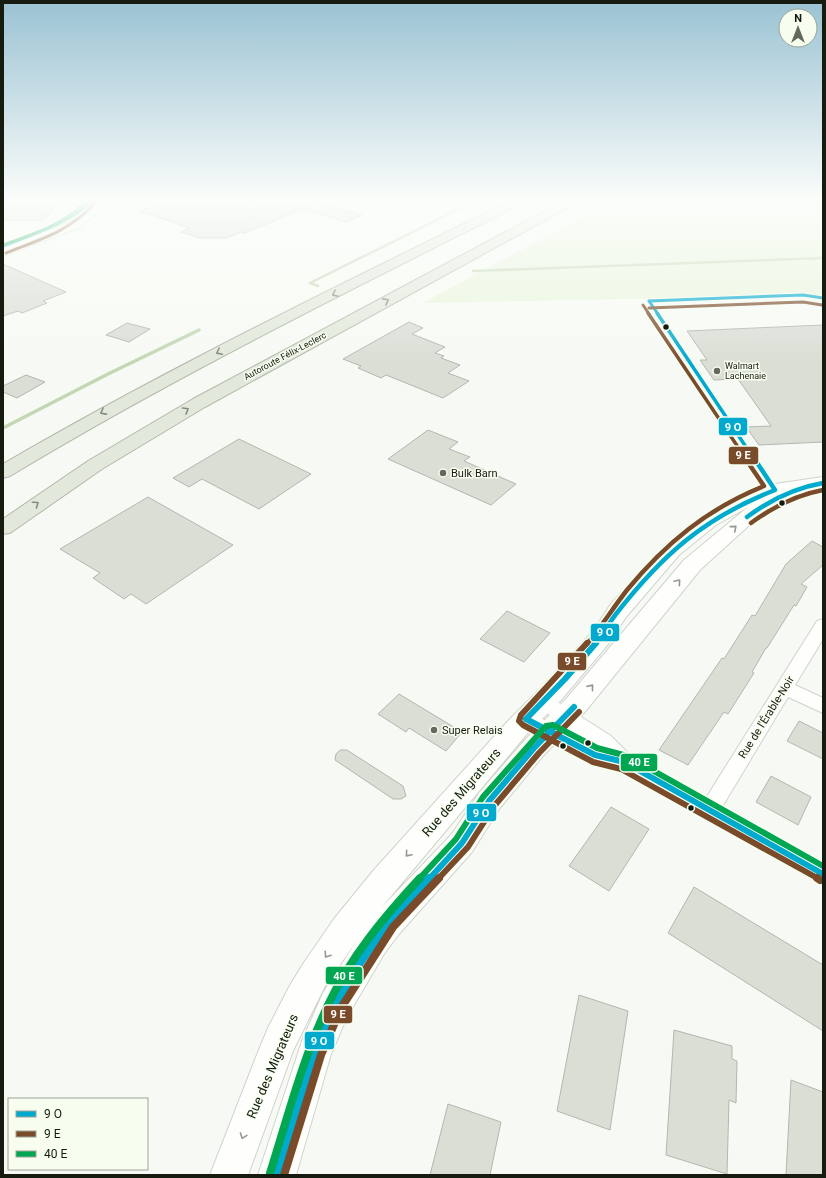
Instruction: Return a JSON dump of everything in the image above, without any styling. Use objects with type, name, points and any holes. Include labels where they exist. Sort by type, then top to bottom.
[{"type":"highway","points":[[3,472],[88,421],[159,382],[414,254]]},
{"type":"highway","name":"Autoroute Félix-Leclerc","points":[[3,528],[95,465],[182,412],[474,254]]},
{"type":"street","name":"Rue des Migrateurs","points":[[277,1175],[314,1052],[335,1006],[360,963],[388,923],[462,843],[618,611],[672,550],[720,514],[742,502],[775,490],[816,484]]},
{"type":"street","name":"Rue de l'Érable-Noir","points":[[709,810],[823,625]]},
{"type":"street","points":[[784,688],[823,706]]},
{"type":"street","name":"Rue des Migrateurs","points":[[229,1175],[280,1040],[314,975],[345,930],[384,881],[546,717]]},
{"type":"street","points":[[546,717],[595,755],[624,762],[823,874]]},
{"type":"green space","points":[[514,254],[823,254],[823,295],[423,303]]},
{"type":"building","points":[[3,264],[66,292],[43,301],[47,303],[22,313],[18,311],[3,316]]},
{"type":"building","points":[[409,322],[423,328],[412,334],[445,347],[435,353],[444,356],[441,358],[460,365],[448,373],[469,381],[443,398],[386,375],[381,378],[358,368],[361,366],[343,359]]},
{"type":"building","points":[[127,323],[150,329],[129,342],[106,335]]},
{"type":"building","points":[[823,325],[823,442],[759,445],[746,427],[771,426],[738,379],[714,380],[700,360],[707,360],[687,331]]},
{"type":"building","points":[[26,375],[45,382],[17,398],[3,392],[3,386]]},
{"type":"building","points":[[428,430],[458,442],[449,449],[470,457],[464,461],[516,484],[491,505],[388,459]]},
{"type":"building","points":[[239,439],[311,474],[259,509],[202,479],[189,487],[173,478]]},
{"type":"building","points":[[148,497],[233,545],[146,604],[131,594],[124,599],[93,578],[100,573],[60,549]]},
{"type":"building","points":[[812,541],[823,547],[823,565],[801,584],[807,587],[796,606],[794,605],[766,648],[752,672],[754,673],[728,714],[724,712],[688,765],[659,750],[722,658],[724,659],[752,615],[755,616],[786,564]]},
{"type":"building","points":[[507,611],[550,633],[524,662],[480,639]]},
{"type":"building","points":[[399,694],[462,732],[446,751],[409,728],[406,732],[378,714]]},
{"type":"building","points":[[799,721],[823,733],[823,759],[787,741]]},
{"type":"building","points":[[340,750],[347,750],[403,786],[406,796],[401,799],[393,799],[335,760],[336,754]]},
{"type":"building","points":[[771,776],[811,797],[798,825],[756,802]]},
{"type":"building","points":[[611,807],[649,829],[609,891],[569,866]]},
{"type":"building","points":[[694,887],[823,965],[823,1031],[668,933]]},
{"type":"building","points":[[579,995],[628,1011],[610,1130],[557,1111]]},
{"type":"building","points":[[674,1030],[732,1046],[732,1059],[737,1061],[736,1103],[729,1100],[727,1174],[666,1155]]},
{"type":"building","points":[[791,1080],[823,1092],[823,1175],[786,1175]]},
{"type":"building","points":[[448,1104],[501,1122],[490,1175],[430,1175]]},
{"type":"waterway","points":[[318,286],[310,283],[368,254]]},
{"type":"waterway","points":[[473,271],[823,258]]},
{"type":"waterway","points":[[3,428],[108,374],[199,330]]},
{"type":"transit line","points":[[649,301],[803,295],[823,298]]},
{"type":"transit line","points":[[649,301],[775,490],[727,511],[706,524],[668,555],[634,592],[584,658],[526,719],[595,755],[624,762],[823,874]]},
{"type":"transit line","points":[[649,308],[803,302],[822,305]]},
{"type":"transit line","points":[[643,305],[764,486],[741,495],[719,507],[679,536],[661,553],[628,589],[581,651],[521,715],[519,721],[523,725],[593,762],[621,769],[820,880]]},
{"type":"transit line","points":[[747,517],[774,499],[802,487],[823,483]]},
{"type":"transit line","points":[[751,523],[768,511],[785,502],[803,494],[823,490]]},
{"type":"transit line","points":[[277,1175],[314,1053],[335,1005],[360,963],[388,923],[462,843],[489,801],[534,748],[574,707]]},
{"type":"transit line","points":[[284,1175],[321,1055],[341,1008],[366,967],[393,927],[468,847],[495,805],[539,753],[579,712]]},
{"type":"transit line","points":[[270,1173],[308,1050],[329,1002],[354,959],[383,919],[456,839],[483,797],[546,726],[553,725],[597,748],[627,756],[823,866]]},
{"type":"place","name":"Walmart Lachenaie","points":[[717,371]]},
{"type":"place","name":"Bulk Barn","points":[[443,473]]},
{"type":"place","name":"Super Relais","points":[[434,730]]}]
